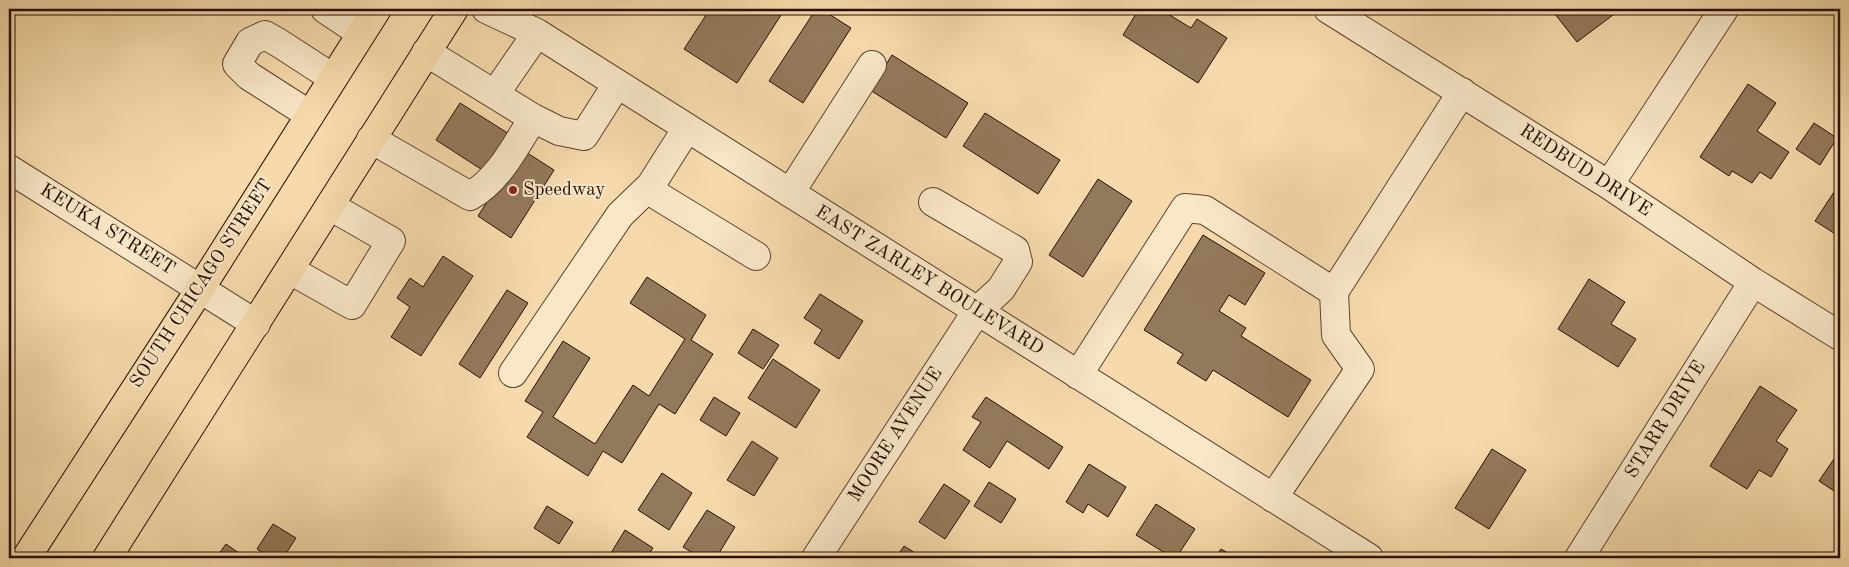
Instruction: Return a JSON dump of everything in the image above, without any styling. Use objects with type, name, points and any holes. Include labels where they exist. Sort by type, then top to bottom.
[{"type":"main road","name":"SOUTH CHICAGO STREET","points":[[33,556],[377,9]]},
{"type":"main road","points":[[107,558],[454,9]]},
{"type":"street","points":[[325,9],[361,33]]},
{"type":"street","name":"EAST ZARLEY BOULEVARD","points":[[486,9],[537,33],[1368,558]]},
{"type":"street","name":"REDBUD DRIVE","points":[[1328,9],[1609,185],[1753,282],[1840,336]]},
{"type":"street","points":[[1609,185],[1724,9]]},
{"type":"street","points":[[495,94],[537,33]]},
{"type":"street","points":[[310,115],[249,76],[237,64],[250,42],[265,35],[333,78]]},
{"type":"street","points":[[426,52],[533,118],[559,131],[584,136],[617,84]]},
{"type":"street","points":[[790,193],[872,66]]},
{"type":"street","points":[[1273,498],[1360,369],[1336,335],[1334,292],[1462,92]]},
{"type":"street","points":[[371,139],[470,196],[491,180],[515,148],[533,118]]},
{"type":"street","points":[[513,373],[620,215],[651,185],[687,128]]},
{"type":"street","name":"KEUKA STREET","points":[[9,168],[256,324]]},
{"type":"street","points":[[651,185],[658,196],[756,256]]},
{"type":"street","name":"MOORE AVENUE","points":[[816,558],[977,311],[1002,289],[1018,262],[1015,250],[934,202]]},
{"type":"street","points":[[290,270],[352,305],[391,241],[330,206]]},
{"type":"street","points":[[1078,375],[1185,208],[1205,210],[1334,292]]},
{"type":"street","name":"STARR DRIVE","points":[[1579,558],[1753,282]]},
{"type":"building","points":[[710,9],[785,9],[737,83],[684,49]]},
{"type":"building","points":[[816,9],[821,9],[851,28],[803,103],[769,81]]},
{"type":"building","points":[[1139,9],[1160,9],[1191,28],[1197,19],[1227,38],[1198,83],[1123,35]]},
{"type":"building","points":[[1551,9],[1621,9],[1577,42]]},
{"type":"building","points":[[892,55],[968,103],[946,138],[870,90]]},
{"type":"building","points":[[1748,84],[1776,103],[1757,131],[1789,152],[1771,179],[1760,172],[1752,183],[1732,171],[1729,176],[1700,157]]},
{"type":"building","points":[[460,103],[514,137],[490,175],[436,140]]},
{"type":"building","points":[[985,113],[1060,160],[1038,194],[963,146]]},
{"type":"building","points":[[1814,123],[1837,138],[1820,165],[1796,149]]},
{"type":"building","points":[[521,149],[554,170],[511,238],[478,216]]},
{"type":"building","points":[[1098,179],[1132,201],[1083,277],[1049,255]]},
{"type":"building","points":[[1840,183],[1840,237],[1815,221]]},
{"type":"building","points":[[1203,235],[1265,273],[1245,305],[1229,295],[1219,311],[1246,328],[1241,336],[1311,380],[1288,417],[1213,370],[1206,381],[1177,363],[1183,354],[1144,330]]},
{"type":"building","points":[[443,256],[473,276],[421,356],[391,337],[410,307],[397,298],[410,278],[423,287]]},
{"type":"building","points":[[647,277],[706,315],[691,340],[713,354],[675,414],[659,404],[622,463],[603,451],[588,476],[527,437],[543,412],[525,401],[563,341],[590,358],[553,417],[595,444],[633,385],[649,396],[685,339],[630,303]]},
{"type":"building","points":[[1589,279],[1625,302],[1611,324],[1636,339],[1618,367],[1558,329]]},
{"type":"building","points":[[507,290],[528,303],[480,378],[459,364]]},
{"type":"building","points":[[820,294],[863,321],[839,359],[814,343],[822,330],[804,318]]},
{"type":"building","points":[[753,329],[779,345],[763,369],[738,353]]},
{"type":"building","points":[[773,359],[820,390],[796,428],[748,398]]},
{"type":"building","points":[[1760,386],[1797,410],[1776,441],[1788,449],[1771,477],[1759,470],[1747,489],[1710,466]]},
{"type":"building","points":[[714,397],[740,413],[726,436],[700,420]]},
{"type":"building","points":[[986,397],[1063,447],[1049,469],[1007,441],[990,468],[963,450],[981,422],[972,417]]},
{"type":"building","points":[[752,441],[778,458],[754,496],[727,480]]},
{"type":"building","points":[[1492,449],[1526,470],[1489,529],[1455,508]]},
{"type":"building","points":[[1836,456],[1840,459],[1840,495],[1819,481]]},
{"type":"building","points":[[1089,464],[1126,487],[1108,517],[1088,504],[1083,513],[1066,502]]},
{"type":"building","points":[[662,473],[692,493],[669,530],[638,510]]},
{"type":"building","points":[[989,482],[1016,499],[1001,523],[974,506]]},
{"type":"building","points":[[944,484],[970,501],[945,539],[919,522]]},
{"type":"building","points":[[1156,504],[1195,529],[1176,558],[1136,535]]},
{"type":"building","points":[[547,506],[573,522],[559,544],[534,528]]},
{"type":"building","points":[[707,510],[735,527],[716,558],[701,558],[683,547]]},
{"type":"building","points":[[273,524],[296,538],[283,558],[272,558],[257,549]]},
{"type":"building","points":[[625,530],[653,548],[646,558],[620,558],[611,553]]},
{"type":"building","points":[[226,544],[246,558],[216,558]]},
{"type":"building","points":[[904,546],[923,558],[896,558]]},
{"type":"building","points":[[1221,549],[1237,558],[1215,558]]},
{"type":"place","name":"Speedway","points":[[513,190]]}]
